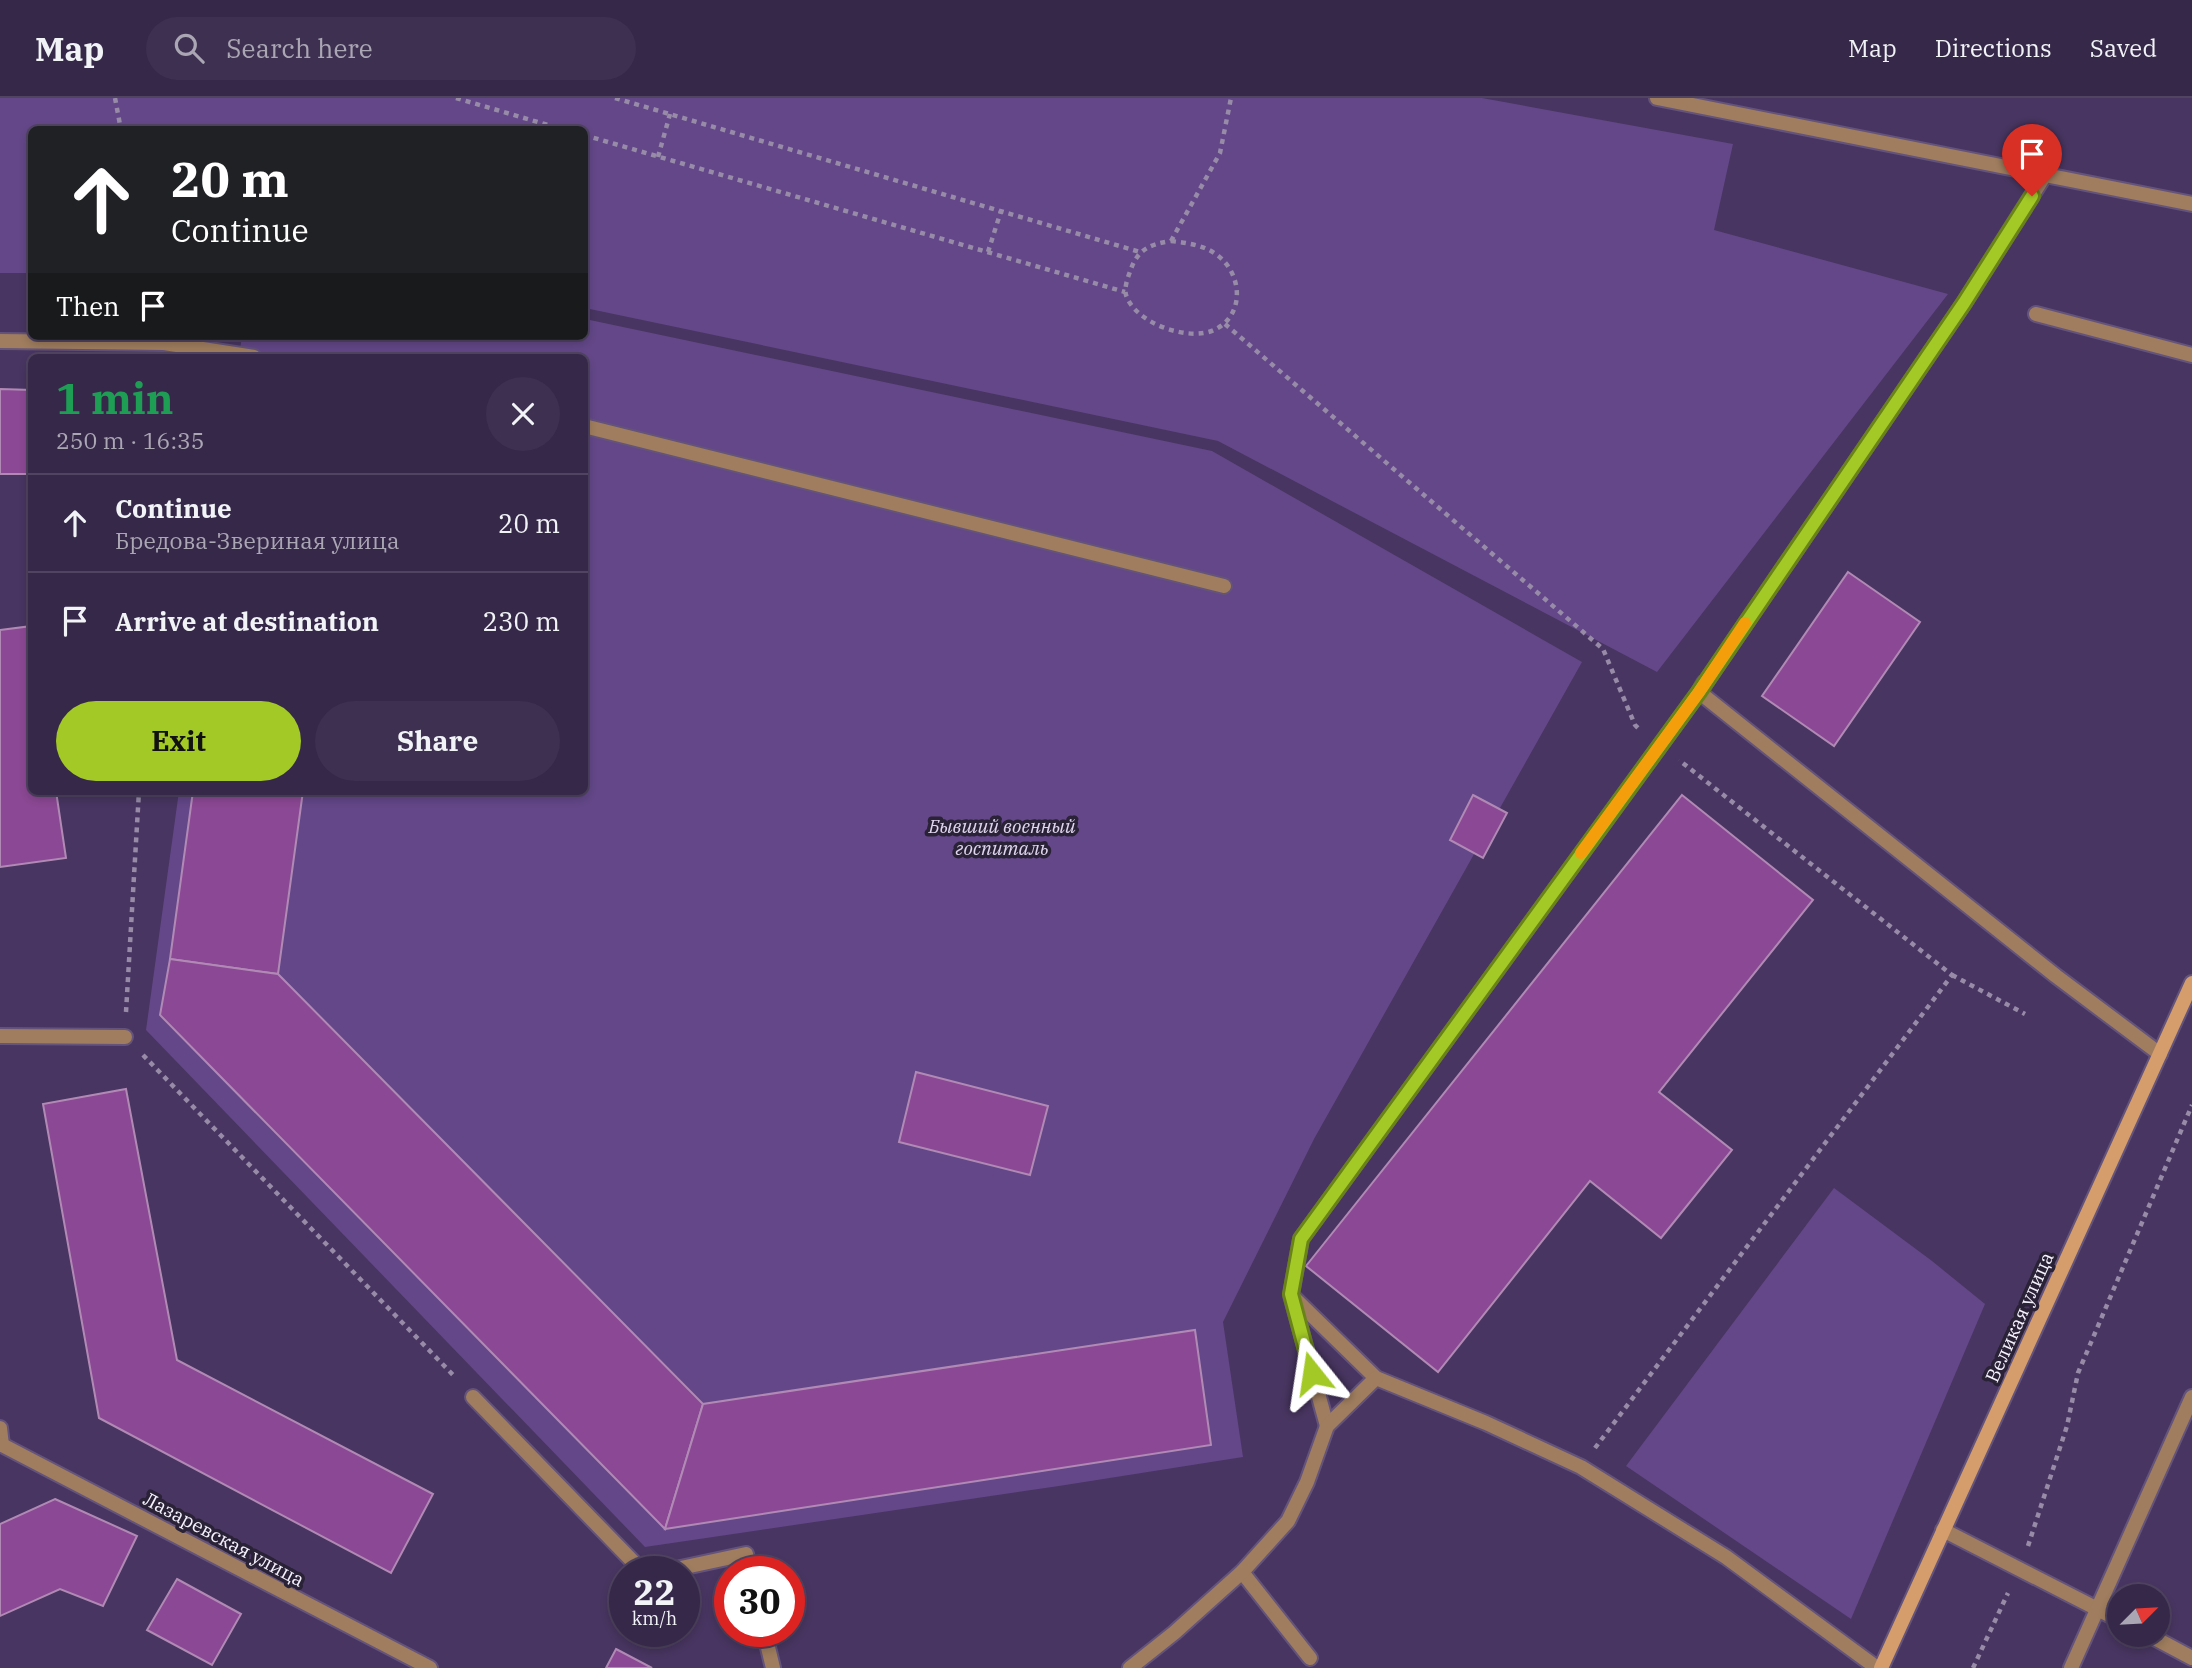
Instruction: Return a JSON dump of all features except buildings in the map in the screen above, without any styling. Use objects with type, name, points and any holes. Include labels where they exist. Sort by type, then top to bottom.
[{"type":"main road","name":"Великая улица","points":[[1879,1668],[2192,983]]},
{"type":"street","points":[[1657,98],[2192,204]]},
{"type":"street","points":[[1327,1426],[1291,1294],[1301,1239],[1703,686],[1964,303],[2045,175]]},
{"type":"street","points":[[2036,314],[2192,355]]},
{"type":"street","points":[[0,341],[164,342],[236,354]]},
{"type":"street","points":[[588,427],[1224,586]]},
{"type":"street","points":[[1703,686],[2056,976],[2160,1054]]},
{"type":"street","points":[[0,1035],[125,1037]]},
{"type":"street","points":[[1291,1294],[1376,1378],[1486,1423],[1581,1467],[1726,1557],[1879,1668]]},
{"type":"street","points":[[1130,1668],[1242,1572],[1289,1521],[1307,1482],[1327,1426],[1376,1378]]},
{"type":"street","points":[[473,1397],[627,1556]]},
{"type":"street","points":[[2071,1668],[2192,1397]]},
{"type":"street","points":[[0,1428],[1,1446]]},
{"type":"street","name":"Лазаревская улица","points":[[1,1446],[430,1668]]},
{"type":"street","points":[[1943,1530],[2107,1614]]},
{"type":"street","points":[[1242,1572],[1310,1658]]},
{"type":"street","points":[[2170,1646],[2192,1658]]},
{"type":"street","points":[[768,1647],[773,1668]]},
{"type":"path","points":[[115,98],[120,126]]},
{"type":"path","points":[[456,98],[478,101],[553,126]]},
{"type":"path","points":[[615,98],[1140,252]]},
{"type":"path","points":[[1171,241],[1220,153],[1231,98]]},
{"type":"path","points":[[658,157],[670,114]]},
{"type":"path","points":[[588,136],[1125,292]]},
{"type":"path","points":[[988,252],[1001,211]]},
{"type":"path","points":[[1171,241],[1195,244],[1206,249],[1217,255],[1232,271],[1238,286],[1235,307],[1225,324],[1211,332],[1192,334],[1144,319],[1132,306],[1125,292],[1127,278],[1140,252],[1151,244],[1171,241]]},
{"type":"path","points":[[1225,324],[1603,649],[1635,725],[1952,975],[2025,1014]]},
{"type":"path","points":[[138,795],[125,1037],[473,1397]]},
{"type":"path","points":[[1581,1467],[1952,975]]},
{"type":"path","points":[[1973,1668],[2019,1569],[2067,1426],[2078,1373],[2192,1105]]},
{"type":"green space","points":[[0,98],[1482,98],[1733,144],[1714,230],[1948,294],[1657,672],[1218,441],[588,309],[588,126],[28,126],[28,273],[0,273]]},
{"type":"green space","name":"Бывший военный госпиталь","points":[[588,320],[1212,451],[1582,662],[1314,1139],[1223,1322],[1243,1457],[645,1547],[146,1030],[178,795],[588,795],[588,354],[239,354],[241,340],[588,340]]},
{"type":"green space","points":[[1834,1188],[1985,1304],[1851,1619],[1626,1466]]},
{"type":"slow traffic","points":[[1581,853],[1699,692],[1745,623]]},
{"type":"route","points":[[1312,1373],[1291,1294],[1301,1239],[1699,692],[1964,303],[2032,196]]}]
